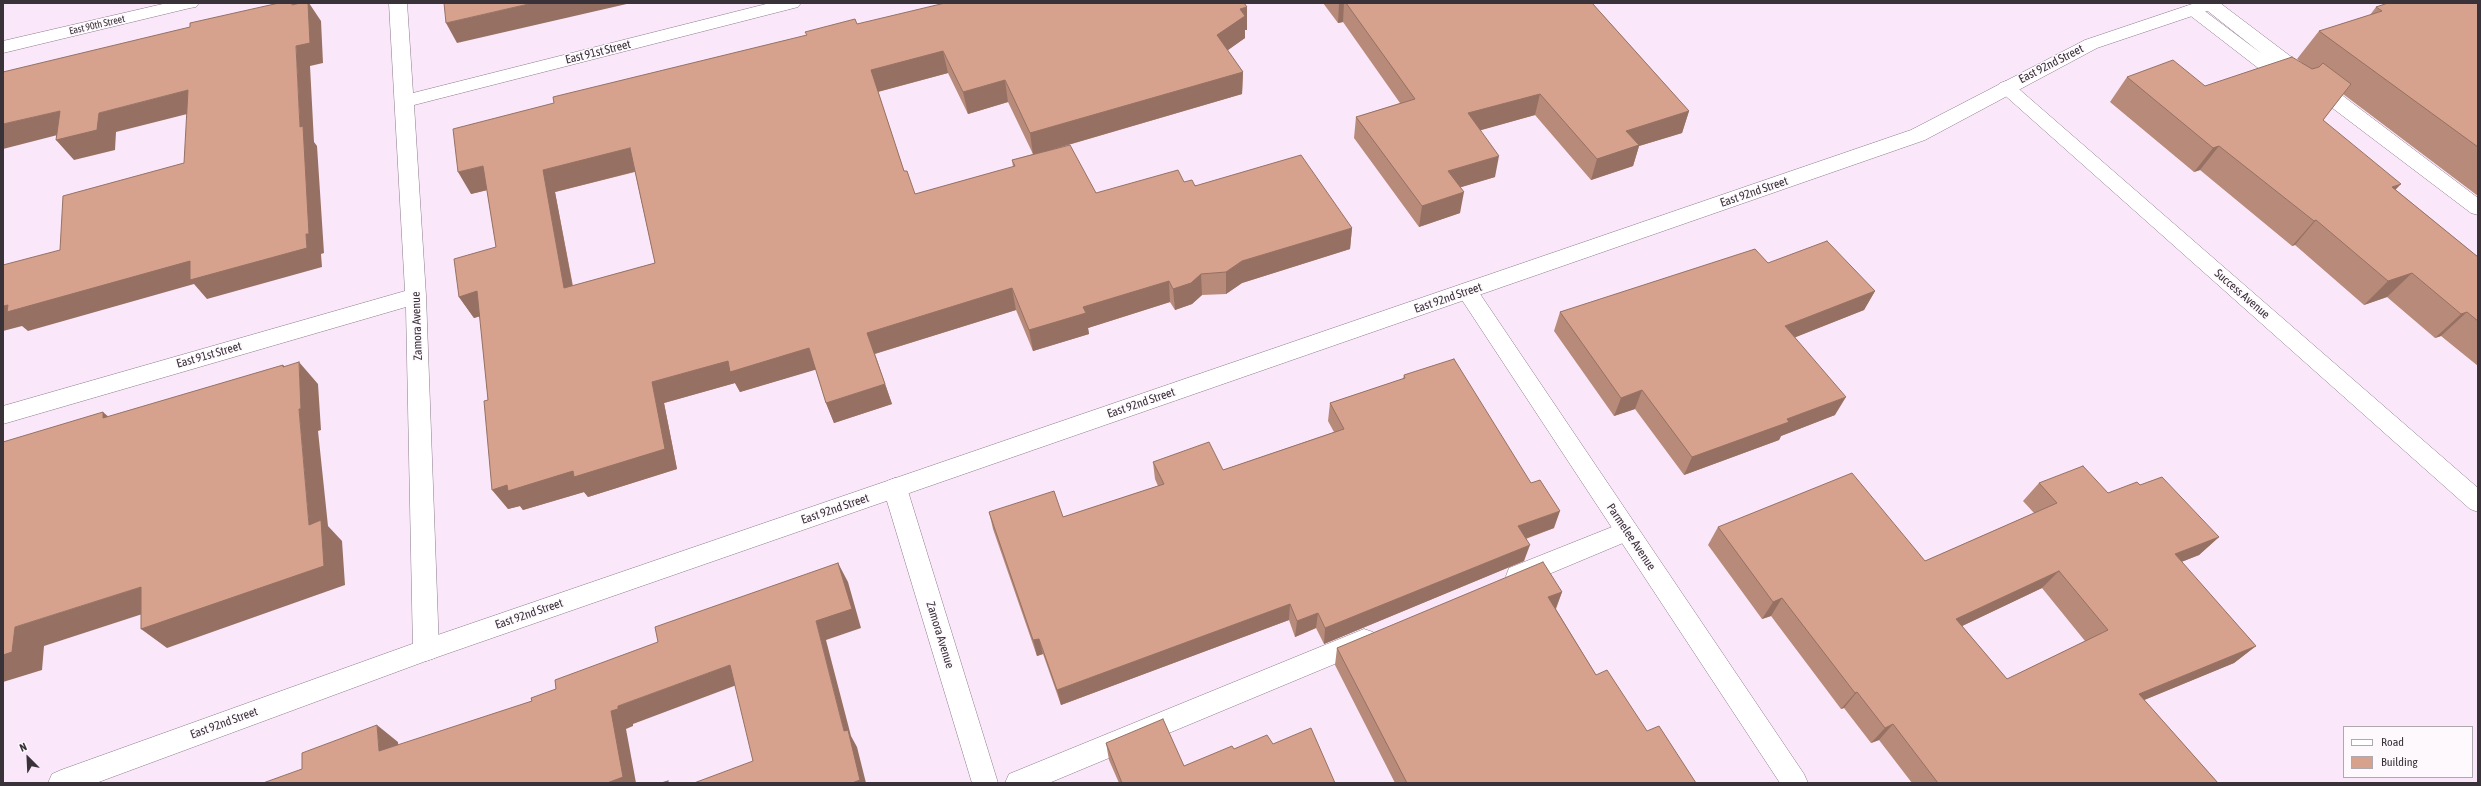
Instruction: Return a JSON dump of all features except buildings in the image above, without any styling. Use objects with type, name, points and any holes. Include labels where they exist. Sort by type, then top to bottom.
[{"type":"street","name":"East 90th Street","points":[[3,47],[190,3]]},
{"type":"street","name":"Zamora Avenue","points":[[398,3],[416,296],[426,650]]},
{"type":"street","name":"East 91st Street","points":[[404,101],[792,3]]},
{"type":"street","name":"East 92nd Street","points":[[61,783],[90,778],[426,650],[1918,135],[2006,87],[2091,44],[2212,3]]},
{"type":"street","points":[[2212,3],[2294,70],[2478,208]]},
{"type":"street","points":[[2192,10],[2299,92]]},
{"type":"street","name":"Success Avenue","points":[[2006,87],[2478,502]]},
{"type":"street","name":"Parmelee Avenue","points":[[1467,291],[1795,783]]},
{"type":"street","name":"East 91st Street","points":[[3,415],[416,296]]},
{"type":"street","name":"Zamora Avenue","points":[[895,488],[985,783]]},
{"type":"street","points":[[1495,586],[1627,531]]},
{"type":"street","points":[[1018,783],[1385,631]]}]
